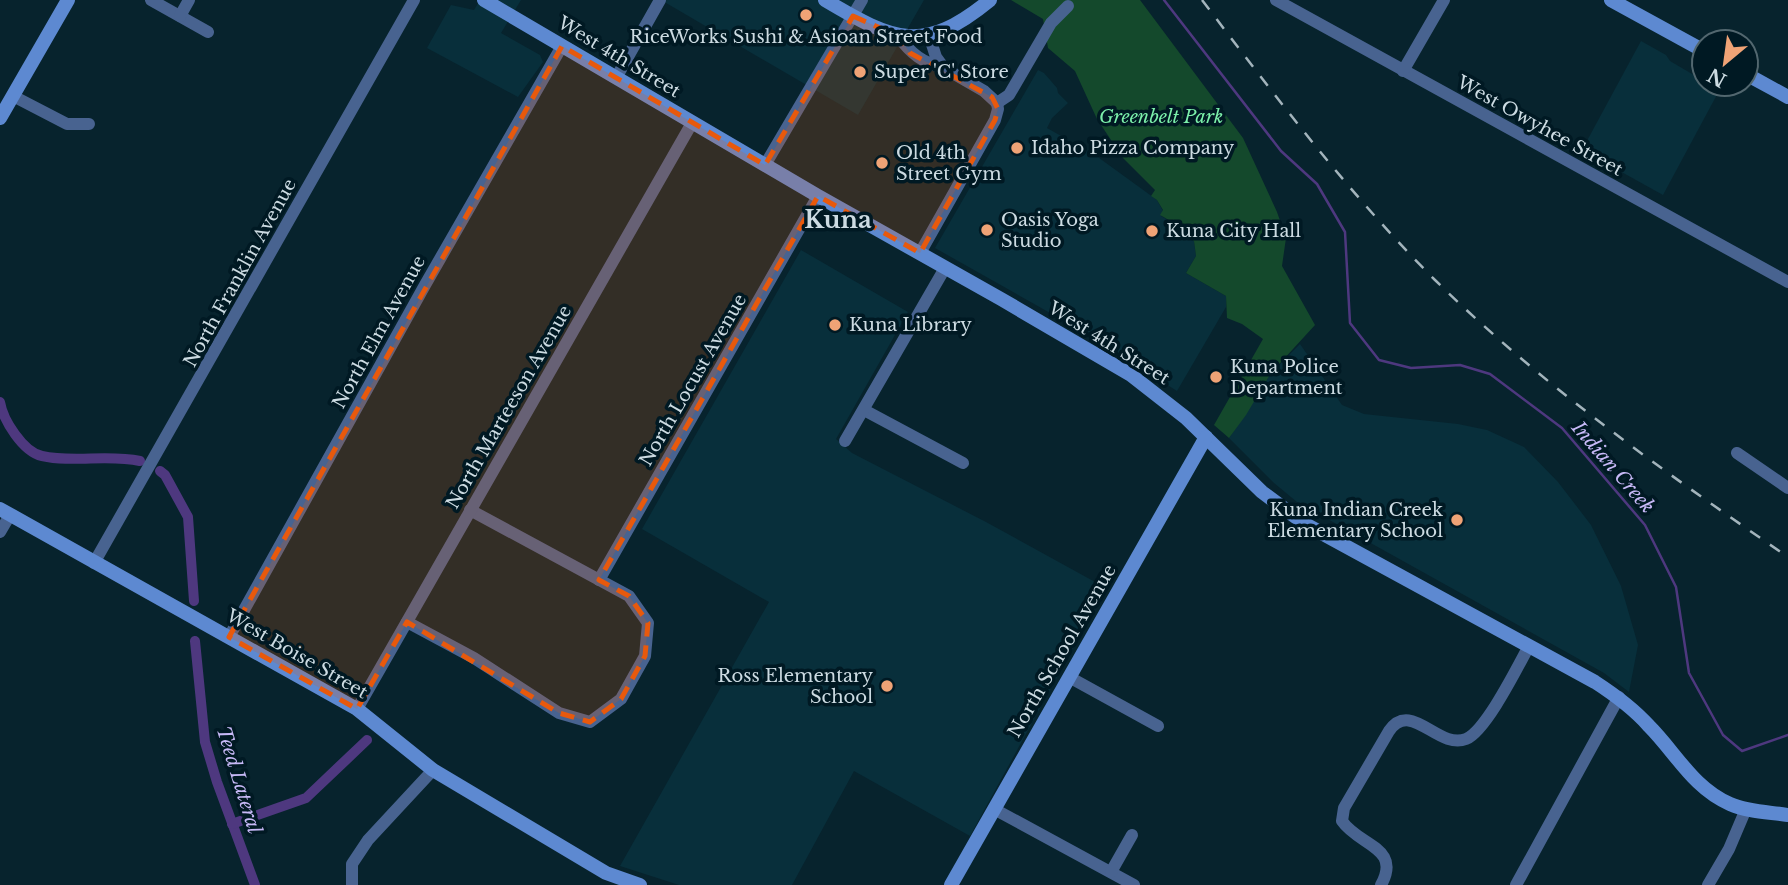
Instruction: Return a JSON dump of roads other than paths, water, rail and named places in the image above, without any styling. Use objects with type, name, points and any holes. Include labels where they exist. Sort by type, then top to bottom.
[{"type":"main road","points":[[0,118],[68,0]]},
{"type":"main road","name":"West 4th Street","points":[[484,0],[1131,376],[1168,402],[1262,492],[1306,524],[1619,697],[1651,727],[1693,779],[1718,798],[1746,809],[1788,815]]},
{"type":"main road","points":[[825,0],[880,31],[898,36],[929,35],[947,30],[967,19],[990,0]]},
{"type":"main road","points":[[1611,0],[1690,43]]},
{"type":"main road","points":[[1760,82],[1788,97]]},
{"type":"main road","name":"North School Avenue","points":[[951,885],[1206,437]]},
{"type":"main road","name":"West Boise Street","points":[[5,512],[357,709],[433,770],[606,873],[640,885]]},
{"type":"street","points":[[151,0],[208,32]]},
{"type":"street","points":[[180,16],[190,0]]},
{"type":"street","name":"North Franklin Avenue","points":[[94,563],[414,0]]},
{"type":"street","points":[[616,78],[660,0]]},
{"type":"street","points":[[765,165],[862,0]]},
{"type":"street","name":"West Owyhee Street","points":[[1276,0],[1788,282]]},
{"type":"street","points":[[1403,71],[1444,0]]},
{"type":"street","points":[[997,103],[1009,95],[1051,23],[1068,6]]},
{"type":"street","points":[[929,35],[936,57],[944,68]]},
{"type":"street","points":[[898,36],[910,53],[931,65],[944,68],[984,91],[997,103],[998,109],[995,120],[920,253]]},
{"type":"street","name":"North Elm Avenue","points":[[229,638],[425,285],[562,46]]},
{"type":"street","points":[[13,96],[68,124],[89,124]]},
{"type":"street","name":"North Marteeson Avenue","points":[[357,709],[692,123]]},
{"type":"street","name":"North Locust Avenue","points":[[599,580],[818,196]]},
{"type":"street","points":[[845,441],[946,268]]},
{"type":"street","points":[[864,410],[963,463]]},
{"type":"street","points":[[1737,453],[1788,488]]},
{"type":"street","points":[[407,622],[474,658],[559,713],[590,722],[621,699],[645,656],[648,624],[629,596],[470,510]]},
{"type":"street","points":[[0,532],[5,512]]},
{"type":"street","points":[[1381,885],[1386,876],[1387,861],[1379,849],[1350,832],[1342,821],[1344,808],[1389,731],[1399,721],[1409,719],[1441,736],[1466,739],[1497,704],[1529,646]]},
{"type":"street","points":[[1069,677],[1158,726]]},
{"type":"street","points":[[1516,885],[1619,697]]},
{"type":"street","points":[[352,885],[352,863],[368,840],[433,770]]},
{"type":"street","points":[[994,809],[1134,885]]},
{"type":"street","points":[[1709,885],[1729,849],[1746,809]]},
{"type":"street","points":[[1111,872],[1132,835]]},
{"type":"waterway","name":"Indian Creek","points":[[1164,0],[1281,151],[1317,184],[1345,232],[1350,323],[1379,360],[1411,368],[1460,365],[1490,374],[1562,428],[1645,525],[1676,587],[1689,673],[1723,735],[1742,751],[1788,735]]},
{"type":"waterway","name":"Teed Lateral","points":[[0,402],[5,417],[21,442],[42,456],[140,461]]},
{"type":"waterway","name":"Teed Lateral","points":[[160,471],[165,475],[188,517],[194,601]]},
{"type":"waterway","name":"Teed Lateral","points":[[195,641],[205,742],[255,885]]},
{"type":"waterway","points":[[232,824],[306,798],[367,740]]},
{"type":"railway","points":[[1202,0],[1286,109],[1373,214],[1476,319],[1605,426],[1788,557]]},
{"type":"place","name":"RiceWorks Sushi & Asioan Street Food","points":[[806,15]]},
{"type":"place","name":"Super 'C' Store","points":[[860,72]]},
{"type":"place","name":"Idaho Pizza Company","points":[[1017,148]]},
{"type":"place","name":"Old 4th Street Gym","points":[[882,163]]},
{"type":"place","name":"Oasis Yoga Studio","points":[[987,230]]},
{"type":"place","name":"Kuna City Hall","points":[[1152,231]]},
{"type":"place","name":"Kuna Library","points":[[835,325]]},
{"type":"place","name":"Kuna Police Department","points":[[1216,377]]},
{"type":"place","name":"Kuna Indian Creek Elementary School","points":[[1457,520]]},
{"type":"place","name":"Ross Elementary School","points":[[887,686]]},
{"type":"district","name":"Kuna","points":[[838,219]]},
{"type":"park label","name":"Greenbelt Park","points":[[1161,117]]}]
